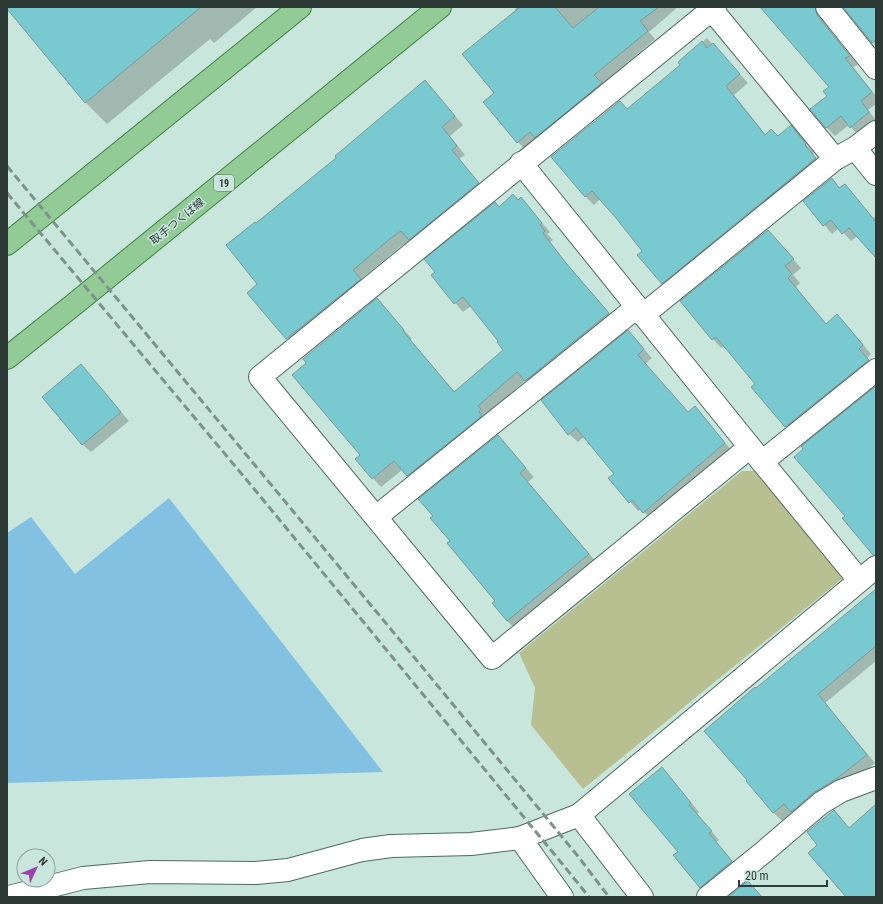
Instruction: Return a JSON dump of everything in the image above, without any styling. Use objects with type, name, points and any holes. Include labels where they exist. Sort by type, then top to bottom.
[{"type":"main road","points":[[7,244],[300,7]]},
{"type":"main road","name":"取手つくば線","points":[[7,358],[440,7]]},
{"type":"street","points":[[827,7],[876,68]]},
{"type":"street","points":[[835,159],[713,8],[260,377],[492,658],[756,454],[876,370]]},
{"type":"street","points":[[376,517],[835,159],[855,148],[876,132]]},
{"type":"street","points":[[855,148],[876,174]]},
{"type":"street","points":[[521,163],[859,580]]},
{"type":"street","points":[[9,897],[83,878],[150,872],[256,873],[288,870],[362,850],[391,846],[471,844],[520,838],[579,815],[876,567]]},
{"type":"street","points":[[708,897],[820,804],[841,792],[876,778]]},
{"type":"street","points":[[579,815],[642,897]]},
{"type":"street","points":[[520,838],[562,897]]},
{"type":"green space","points":[[742,471],[755,471],[843,578],[583,789],[531,725],[535,688],[519,653]]},
{"type":"water","points":[[169,498],[383,772],[7,783],[7,533],[31,517],[75,574]]},
{"type":"building","points":[[7,7],[201,7],[85,103],[7,9]]},
{"type":"building","points":[[520,7],[555,7],[573,28],[599,7],[659,7],[640,21],[648,31],[594,75],[602,83],[535,138],[530,132],[517,143],[483,102],[494,93],[462,54]]},
{"type":"building","points":[[760,7],[815,7],[817,15],[850,56],[845,58],[872,92],[861,101],[869,112],[850,128],[841,116],[826,128],[810,109],[827,96],[823,91],[829,87]]},
{"type":"building","points":[[843,7],[876,7],[876,40],[872,43]]},
{"type":"building","points":[[702,41],[707,48],[713,43],[740,74],[726,86],[765,135],[771,129],[778,136],[791,125],[816,158],[662,284],[637,255],[642,251],[616,218],[592,191],[585,197],[551,157],[620,101],[627,109],[680,65],[678,62]]},
{"type":"building","points":[[425,80],[455,116],[442,127],[457,146],[452,150],[479,183],[409,240],[401,231],[391,238],[353,270],[361,279],[286,339],[247,293],[257,284],[226,245],[255,222],[256,223],[336,158],[335,156]]},
{"type":"building","points":[[832,178],[839,188],[845,184],[876,222],[876,258],[849,228],[842,234],[831,220],[823,226],[803,201]]},
{"type":"building","points":[[513,194],[518,200],[521,197],[542,223],[540,225],[545,231],[543,233],[565,262],[609,313],[525,381],[517,372],[478,406],[481,409],[479,412],[482,416],[407,476],[394,461],[372,479],[355,459],[360,455],[292,375],[306,363],[303,359],[377,298],[454,392],[503,350],[497,342],[498,341],[463,297],[454,304],[431,275],[435,272],[424,259],[495,202],[499,207]]},
{"type":"building","points":[[768,230],[794,259],[785,266],[792,274],[788,278],[826,324],[837,314],[863,345],[859,349],[869,360],[785,427],[751,387],[755,384],[716,337],[712,340],[680,301]]},
{"type":"building","points":[[628,330],[644,349],[638,355],[688,412],[695,406],[725,443],[643,513],[632,500],[629,503],[608,478],[614,474],[576,428],[568,435],[541,400]]},
{"type":"building","points":[[81,364],[121,412],[82,445],[42,397]]},
{"type":"building","points":[[876,386],[876,555],[873,555],[842,518],[845,516],[794,457],[803,449],[801,446]]},
{"type":"building","points":[[498,435],[526,468],[520,473],[589,554],[507,621],[492,603],[495,601],[447,543],[450,541],[430,518],[433,516],[418,499]]},
{"type":"building","points":[[876,589],[876,646],[818,694],[867,755],[836,779],[813,793],[791,812],[784,804],[773,813],[746,781],[747,780],[704,731],[755,687],[756,688]]},
{"type":"building","points":[[662,767],[691,803],[689,805],[712,831],[709,833],[732,861],[700,888],[673,855],[678,852],[629,794]]},
{"type":"building","points":[[876,804],[876,897],[846,897],[808,853],[817,845],[807,832],[834,810],[849,828]]},
{"type":"building","points":[[748,881],[762,897],[728,897]]},
{"type":"railway","points":[[7,166],[423,668],[577,855],[609,897]]},
{"type":"railway","points":[[7,193],[255,490],[589,897]]}]
